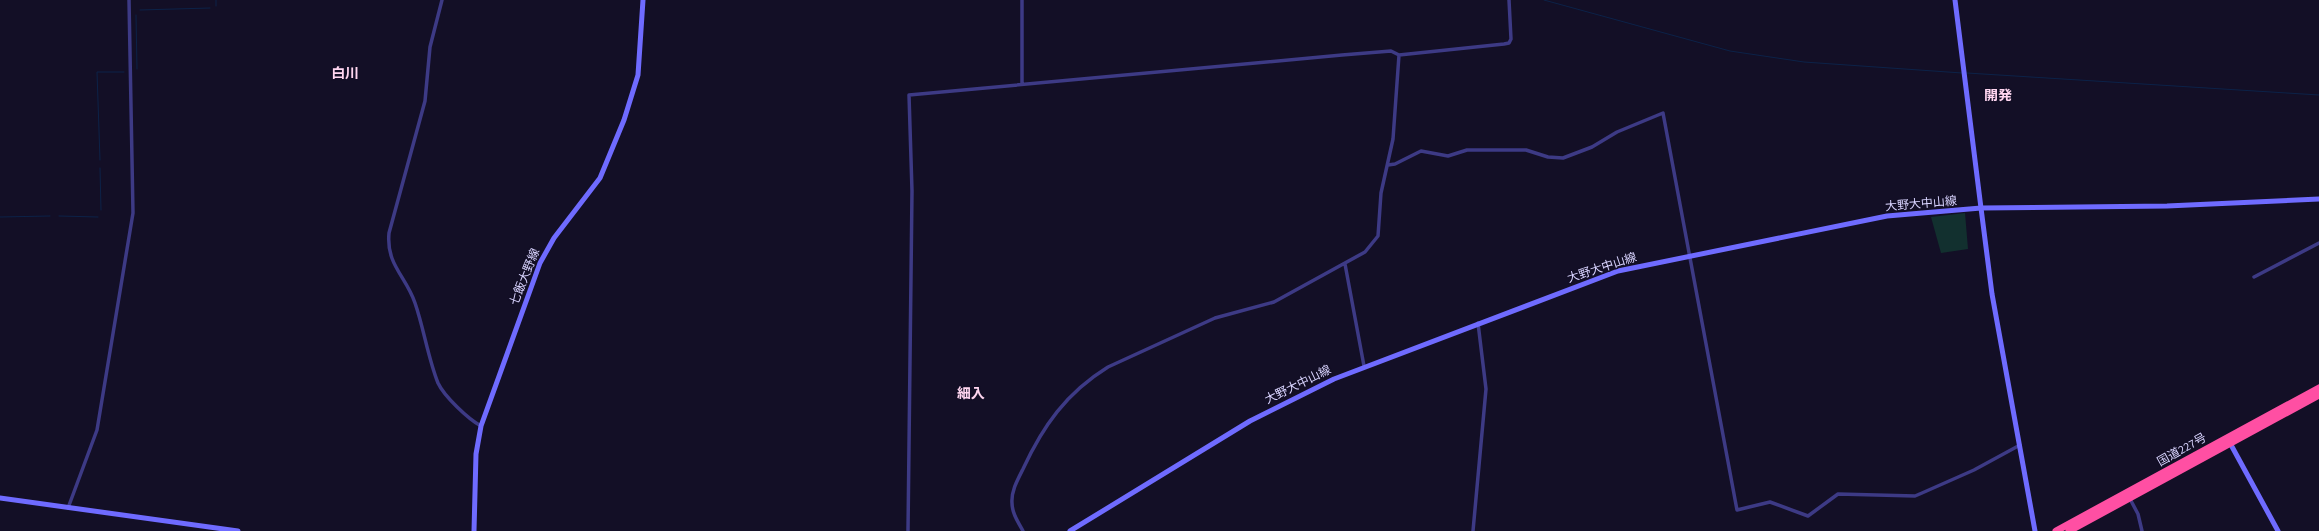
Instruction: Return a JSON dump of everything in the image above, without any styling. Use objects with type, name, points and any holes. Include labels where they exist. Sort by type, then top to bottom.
[{"type":"highway","name":"国道227号","points":[[2069,531],[2128,495],[2319,388]]},
{"type":"highway","name":"国道227号","points":[[2056,531],[2230,443],[2319,395]]},
{"type":"main road","name":"七飯大野線","points":[[474,531],[476,454],[481,426],[540,263],[554,238],[600,178],[624,120],[638,75],[643,0]]},
{"type":"main road","points":[[1955,0],[1992,294],[2035,531]]},
{"type":"main road","name":"大野大中山線","points":[[1070,531],[1250,421],[1334,378],[1618,270],[1887,216],[1981,208],[2182,205],[2319,199]]},
{"type":"main road","points":[[2230,443],[2278,531]]},
{"type":"main road","points":[[0,498],[238,531]]},
{"type":"street","points":[[68,508],[97,430],[133,213],[129,0]]},
{"type":"street","points":[[442,0],[430,47],[425,101],[389,233],[389,248],[393,264],[413,298],[438,383],[473,422],[481,426]]},
{"type":"street","points":[[1022,0],[1022,83]]},
{"type":"street","points":[[908,531],[912,191],[909,95],[1022,83],[1391,51],[1399,55],[1509,43],[1511,34],[1509,0]]},
{"type":"street","points":[[1023,531],[1012,511],[1011,502],[1016,485],[1048,421],[1094,376],[1108,367],[1203,323],[1274,302],[1365,252],[1378,236],[1381,193],[1393,139],[1399,55]]},
{"type":"street","points":[[1388,165],[1395,164],[1421,151],[1448,156],[1467,150],[1526,150],[1548,157],[1564,158],[1592,147],[1617,132],[1663,113],[1737,510],[1770,502],[1808,516],[1838,494],[1915,496],[1974,470],[2020,445]]},
{"type":"street","points":[[2254,277],[2319,243]]},
{"type":"street","points":[[1345,264],[1364,366]]},
{"type":"street","points":[[1473,531],[1486,389],[1478,323]]},
{"type":"street","points":[[2128,495],[2138,514],[2142,531]]},
{"type":"green space","points":[[1965,213],[1968,249],[1941,253],[1931,217]]},
{"type":"waterway","points":[[216,0],[216,6]]},
{"type":"waterway","points":[[1544,0],[1730,51],[1804,62],[1962,73]]},
{"type":"waterway","points":[[140,10],[210,8]]},
{"type":"waterway","points":[[136,15],[137,69]]},
{"type":"waterway","points":[[100,160],[97,72],[124,72]]},
{"type":"waterway","points":[[1967,73],[2319,95]]},
{"type":"waterway","points":[[100,168],[101,210]]},
{"type":"waterway","points":[[0,217],[50,216]]},
{"type":"waterway","points":[[59,216],[98,217]]},
{"type":"district","name":"白川","points":[[345,74]]},
{"type":"district","name":"開発","points":[[1998,96]]},
{"type":"district","name":"細入","points":[[971,394]]}]
